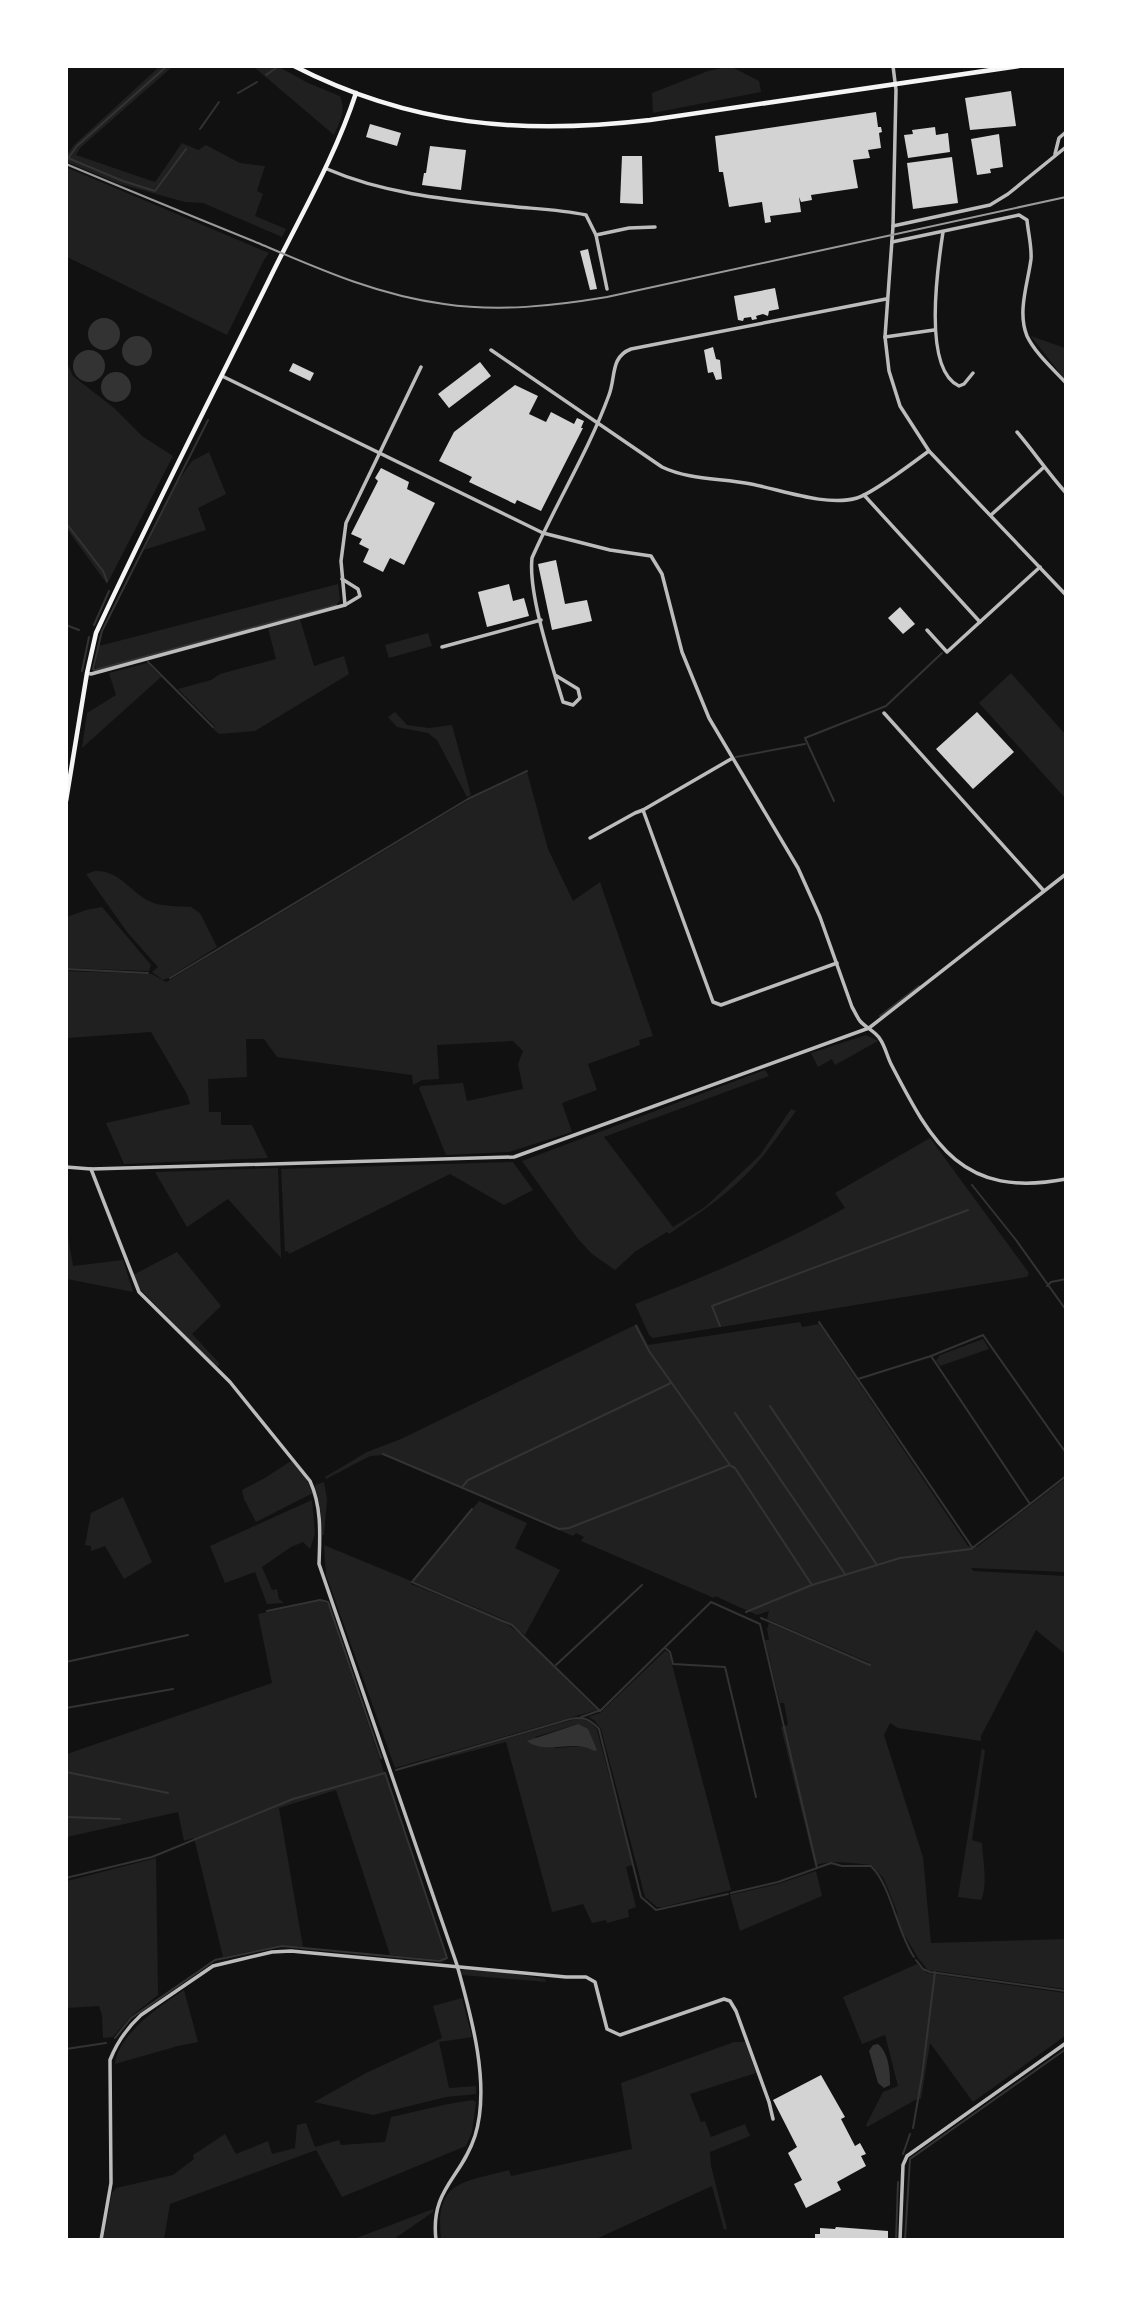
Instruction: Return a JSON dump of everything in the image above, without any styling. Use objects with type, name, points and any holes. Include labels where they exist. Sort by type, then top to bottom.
[{"type":"main road","points":[[294,66],[356,93],[419,113],[515,127],[564,128],[650,120],[1019,66]]},
{"type":"main road","points":[[66,801],[96,633],[327,169],[356,93]]},
{"type":"street","points":[[893,66],[896,85],[893,226],[885,337],[888,371],[900,406],[929,451],[1066,595]]},
{"type":"street","points":[[1054,156],[1059,138],[1066,132]]},
{"type":"street","points":[[893,226],[990,205],[1008,194],[1066,147]]},
{"type":"street","points":[[327,169],[380,188],[417,195],[586,215],[596,235],[607,289]]},
{"type":"street","points":[[892,242],[1019,215],[1027,220],[1031,258],[1023,317],[1026,334],[1066,383]]},
{"type":"street","points":[[596,235],[629,228],[656,227]]},
{"type":"street","points":[[943,232],[936,277],[935,330],[942,362],[954,384],[964,384],[973,373]]},
{"type":"street","points":[[555,675],[578,689],[580,698],[573,705],[563,702],[555,675],[530,576],[532,558],[610,393],[615,363],[624,351],[886,299]]},
{"type":"street","points":[[885,337],[935,330]]},
{"type":"street","points":[[491,350],[662,467],[678,474],[749,483],[838,500],[864,495],[929,451]]},
{"type":"street","points":[[345,605],[341,561],[346,523],[421,367]]},
{"type":"street","points":[[222,376],[543,533],[598,548],[652,556],[662,574],[682,652],[709,718],[798,868],[820,917],[852,1007],[859,1020],[880,1038],[920,1116],[941,1147],[959,1164],[978,1174],[1002,1182],[1041,1184],[1066,1180]]},
{"type":"street","points":[[1017,432],[1040,459],[1043,468],[1066,493]]},
{"type":"street","points":[[991,515],[1043,468]]},
{"type":"street","points":[[864,495],[980,622]]},
{"type":"street","points":[[927,631],[947,652],[1040,567]]},
{"type":"street","points":[[87,673],[345,605],[359,596],[358,589],[342,579]]},
{"type":"street","points":[[442,647],[541,620]]},
{"type":"street","points":[[884,713],[1044,891]]},
{"type":"street","points":[[590,838],[731,759]]},
{"type":"street","points":[[643,810],[713,1002],[721,1005],[836,963]]},
{"type":"street","points":[[66,1167],[91,1170],[514,1157],[869,1028],[1066,874]]},
{"type":"street","points":[[91,1170],[139,1292],[230,1382],[310,1481],[316,1494],[320,1524],[319,1564],[457,1965],[472,2017],[479,2063],[480,2098],[476,2133],[470,2148],[439,2198],[434,2226],[436,2239]]},
{"type":"street","points":[[101,2239],[111,2183],[110,2060],[116,2044],[141,2015],[213,1966],[272,1952],[291,1951],[586,1977],[595,1982],[607,2029],[620,2035],[724,1999],[730,2001],[773,2119]]},
{"type":"street","points":[[900,2239],[903,2165],[907,2156],[1066,2043]]},
{"type":"shaded area","points":[[159,67],[172,67],[80,148],[76,155],[155,182],[182,143],[198,150],[206,145],[240,163],[265,166],[257,191],[263,194],[255,216],[286,229],[282,237],[203,203],[185,202],[120,184],[67,162],[67,155],[74,145]]},
{"type":"shaded area","points":[[254,67],[279,67],[340,96],[342,112],[334,135]]},
{"type":"shaded area","points":[[734,68],[759,81],[761,92],[653,113],[652,93],[708,71]]},
{"type":"shaded area","points":[[68,168],[269,253],[227,335],[67,257]]},
{"type":"shaded area","points":[[104,318],[115,323],[120,334],[115,345],[104,350],[93,345],[88,334],[93,323]]},
{"type":"shaded area","points":[[137,336],[143,337],[151,345],[151,357],[143,365],[137,366],[131,365],[123,357],[122,351],[123,345],[131,337]]},
{"type":"shaded area","points":[[1031,336],[1065,348],[1065,380]]},
{"type":"shaded area","points":[[89,350],[100,355],[105,366],[100,377],[89,382],[78,377],[73,366],[78,355]]},
{"type":"shaded area","points":[[67,363],[73,376],[114,408],[142,436],[173,456],[107,584],[67,529]]},
{"type":"shaded area","points":[[116,372],[122,373],[130,381],[130,393],[122,401],[116,402],[110,401],[102,393],[101,387],[102,381],[110,373]]},
{"type":"shaded area","points":[[209,452],[226,494],[198,508],[206,530],[144,550],[176,484],[192,461]]},
{"type":"shaded area","points":[[338,584],[340,600],[337,604],[97,669],[95,667],[99,646]]},
{"type":"shaded area","points":[[300,619],[314,666],[344,656],[349,674],[255,731],[219,734],[213,729],[215,726],[178,689],[276,659],[268,628]]},
{"type":"shaded area","points":[[428,633],[432,646],[389,658],[385,645]]},
{"type":"shaded area","points":[[147,663],[161,677],[82,748],[87,713],[116,695],[109,673]]},
{"type":"shaded area","points":[[1011,673],[1065,734],[1065,798],[979,703]]},
{"type":"shaded area","points":[[395,712],[407,725],[429,728],[452,725],[471,795],[467,797],[437,740],[428,733],[397,727],[388,717]]},
{"type":"shaded area","points":[[527,772],[548,849],[573,901],[600,882],[653,1036],[639,1040],[640,1045],[588,1064],[597,1090],[562,1103],[572,1132],[509,1152],[446,1155],[419,1088],[463,1083],[467,1101],[523,1089],[518,1064],[523,1051],[513,1041],[437,1045],[439,1079],[422,1080],[413,1085],[412,1075],[277,1057],[264,1039],[246,1039],[247,1077],[208,1079],[209,1112],[221,1112],[221,1125],[252,1125],[268,1158],[124,1164],[106,1123],[190,1104],[187,1094],[151,1032],[67,1038],[67,971],[152,974],[166,982],[469,800]]},
{"type":"shaded area","points":[[95,871],[117,877],[140,896],[157,904],[191,907],[200,913],[217,947],[163,980],[152,972],[158,967],[127,932],[86,874]]},
{"type":"shaded area","points":[[102,907],[151,965],[149,971],[67,968],[67,917]]},
{"type":"shaded area","points":[[866,1035],[878,1041],[835,1065],[832,1059],[818,1067],[811,1053]]},
{"type":"shaded area","points":[[765,1070],[769,1076],[604,1137],[673,1227],[705,1207],[760,1155],[791,1109],[796,1111],[753,1168],[731,1189],[669,1234],[667,1232],[636,1251],[615,1270],[592,1254],[578,1239],[522,1161]]},
{"type":"shaded area","points":[[930,1138],[1029,1273],[1027,1277],[653,1338],[649,1335],[635,1304],[742,1260],[845,1208],[835,1193]]},
{"type":"shaded area","points":[[513,1162],[533,1190],[504,1205],[450,1174],[289,1254],[288,1251],[285,1252],[281,1169]]},
{"type":"shaded area","points":[[278,1168],[281,1258],[228,1199],[187,1227],[155,1172]]},
{"type":"shaded area","points":[[66,1225],[73,1266],[123,1260],[133,1292],[67,1279]]},
{"type":"shaded area","points":[[177,1252],[221,1306],[192,1334],[220,1364],[217,1367],[140,1289],[133,1275]]},
{"type":"shaded area","points":[[800,1322],[802,1327],[819,1324],[968,1546],[977,1547],[1065,1479],[1065,1572],[971,1568],[974,1571],[1065,1576],[1065,1654],[1036,1630],[981,1736],[981,1741],[898,1728],[890,1723],[884,1735],[923,1857],[931,1943],[1065,1939],[1065,1989],[928,1970],[898,1924],[897,1912],[884,1879],[872,1865],[835,1862],[815,1866],[781,1727],[788,1725],[765,1640],[769,1640],[769,1623],[869,1665],[870,1663],[767,1619],[769,1611],[757,1615],[715,1596],[714,1598],[581,1541],[584,1537],[576,1533],[573,1536],[384,1455],[370,1456],[326,1479],[325,1477],[367,1452],[401,1439],[637,1324],[648,1345]]},
{"type":"shaded area","points":[[983,1339],[989,1349],[940,1366],[936,1361],[940,1355]]},
{"type":"shaded area","points":[[291,1461],[304,1475],[313,1493],[256,1522],[242,1490]]},
{"type":"shaded area","points":[[324,1482],[327,1499],[322,1535],[315,1485]]},
{"type":"shaded area","points":[[123,1497],[152,1562],[124,1579],[105,1546],[91,1551],[91,1546],[85,1545],[91,1513]]},
{"type":"shaded area","points":[[312,1500],[315,1534],[310,1549],[303,1542],[262,1567],[272,1590],[277,1589],[279,1599],[284,1603],[267,1604],[255,1572],[225,1583],[210,1546]]},
{"type":"shaded area","points":[[479,1501],[527,1523],[515,1548],[560,1570],[525,1635],[503,1619],[413,1581]]},
{"type":"shaded area","points":[[324,1545],[501,1620],[523,1636],[597,1710],[395,1768],[326,1575]]},
{"type":"shaded area","points":[[320,1601],[328,1604],[446,1958],[441,1960],[390,1955],[336,1790],[279,1808],[303,1947],[282,1945],[223,1957],[195,1842],[193,1838],[184,1841],[178,1812],[67,1837],[67,1754],[272,1683],[258,1614]]},
{"type":"shaded area","points":[[665,1651],[669,1653],[731,1890],[657,1907],[645,1897],[601,1729],[588,1717],[600,1713]]},
{"type":"shaded area","points":[[579,1718],[591,1722],[597,1730],[633,1865],[626,1867],[636,1907],[628,1910],[629,1917],[607,1923],[606,1920],[592,1923],[583,1904],[552,1912],[506,1742],[396,1771]],"holes":[[[578,1724],[594,1751],[585,1746],[555,1748],[535,1737]]]},
{"type":"shaded area","points":[[578,1724],[588,1729],[597,1750],[577,1746],[543,1747],[527,1741]]},
{"type":"shaded area","points":[[982,1748],[985,1751],[972,1840],[982,1843],[985,1881],[981,1900],[958,1897]]},
{"type":"shaded area","points":[[156,1858],[158,1995],[130,2017],[113,2037],[103,2038],[99,2006],[67,2008],[67,1881]]},
{"type":"shaded area","points":[[816,1871],[822,1896],[740,1931],[730,1895],[778,1884]]},
{"type":"shaded area","points":[[917,1964],[927,1973],[1065,1993],[1065,2036],[973,2102],[930,2043],[921,2099],[867,2127],[883,2092],[898,2086],[885,2035],[862,2044],[843,1997]]},
{"type":"shaded area","points":[[461,1971],[505,1972],[545,1979],[546,1982],[461,1975]]},
{"type":"shaded area","points":[[184,1990],[198,2042],[115,2064],[118,2053],[132,2031]]},
{"type":"shaded area","points":[[462,1998],[472,2037],[439,2042],[449,2088],[476,2086],[476,2094],[446,2097],[373,2115],[314,2102],[366,2073],[442,2038],[433,2006]]},
{"type":"shaded area","points":[[734,2042],[745,2042],[756,2073],[690,2094],[701,2122],[705,2121],[711,2137],[745,2124],[750,2136],[710,2152],[727,2229],[724,2230],[712,2186],[596,2239],[441,2239],[442,2205],[455,2187],[509,2170],[511,2176],[632,2149],[621,2083]]},
{"type":"shaded area","points":[[878,2044],[885,2052],[889,2069],[890,2085],[884,2088],[878,2083],[869,2051],[873,2045]]},
{"type":"shaded area","points":[[473,2100],[476,2102],[472,2132],[466,2146],[342,2197],[316,2150],[170,2204],[164,2239],[103,2239],[112,2193],[116,2188],[173,2175],[194,2159],[193,2155],[225,2134],[236,2154],[268,2141],[272,2154],[295,2148],[297,2125],[306,2123],[315,2147],[339,2140],[341,2145],[385,2142],[391,2117]]},
{"type":"shaded area","points":[[433,2209],[433,2212],[394,2239],[354,2239]]},
{"type":"building","points":[[1011,91],[1016,126],[970,130],[965,98]]},
{"type":"building","points":[[876,112],[878,127],[881,127],[882,132],[879,133],[881,148],[868,150],[870,158],[853,160],[858,188],[811,195],[812,200],[801,202],[799,197],[801,212],[770,216],[771,222],[765,223],[762,202],[729,207],[723,172],[719,172],[715,136]]},
{"type":"building","points":[[370,124],[401,133],[397,146],[366,137]]},
{"type":"building","points":[[935,127],[936,135],[948,133],[950,152],[908,158],[904,135],[913,134],[912,130]]},
{"type":"building","points":[[999,134],[1003,167],[990,169],[991,173],[977,175],[971,139]]},
{"type":"building","points":[[430,146],[466,150],[461,190],[422,185]]},
{"type":"building","points":[[622,156],[642,156],[643,204],[620,203]]},
{"type":"building","points":[[952,157],[958,203],[913,209],[907,163]]},
{"type":"building","points":[[588,249],[597,289],[590,290],[580,251]]},
{"type":"building","points":[[775,288],[779,309],[769,311],[768,316],[756,316],[757,319],[752,320],[751,317],[738,320],[734,296]]},
{"type":"building","points":[[713,347],[716,359],[720,360],[722,379],[716,380],[713,372],[708,373],[704,350]]},
{"type":"building","points":[[480,362],[491,376],[449,408],[438,394]]},
{"type":"building","points":[[293,363],[314,373],[310,381],[289,371]]},
{"type":"building","points":[[515,385],[538,396],[529,414],[546,422],[551,412],[574,424],[577,418],[584,421],[583,428],[541,511],[517,500],[515,504],[469,482],[472,477],[439,461],[454,432]]},
{"type":"building","points":[[381,468],[409,482],[407,489],[435,503],[404,565],[390,558],[383,572],[363,562],[369,549],[359,544],[362,539],[351,534],[378,481],[375,478]]},
{"type":"building","points":[[556,560],[565,604],[587,600],[592,621],[552,630],[538,564]]},
{"type":"building","points":[[509,584],[513,601],[524,598],[529,616],[487,627],[478,592]]},
{"type":"building","points":[[900,607],[915,624],[903,634],[888,618]]},
{"type":"building","points":[[977,712],[1014,752],[973,789],[936,749]]},
{"type":"building","points":[[821,2075],[845,2117],[841,2119],[855,2146],[860,2143],[866,2154],[861,2156],[866,2166],[837,2182],[841,2190],[806,2208],[794,2184],[802,2180],[788,2153],[797,2147],[773,2100]]},
{"type":"building","points":[[820,2228],[888,2231],[888,2240],[815,2240],[815,2234],[820,2234]]},
{"type":"waterway","points":[[66,161],[77,146],[167,66]]},
{"type":"waterway","points":[[266,75],[276,68]]},
{"type":"waterway","points":[[238,93],[257,82]]},
{"type":"waterway","points":[[200,129],[219,102]]},
{"type":"waterway","points":[[68,158],[155,191],[186,149]]},
{"type":"waterway","points":[[208,420],[102,631],[93,669],[336,605]]},
{"type":"waterway","points":[[66,523],[103,571],[107,581]]},
{"type":"waterway","points":[[94,625],[109,591]]},
{"type":"waterway","points":[[66,625],[79,630]]},
{"type":"waterway","points":[[82,671],[89,637]]},
{"type":"waterway","points":[[834,801],[805,738],[886,706],[942,653]]},
{"type":"waterway","points":[[148,662],[213,727]]},
{"type":"waterway","points":[[736,757],[805,744]]},
{"type":"waterway","points":[[170,978],[468,799],[527,771]]},
{"type":"waterway","points":[[66,969],[148,973]]},
{"type":"waterway","points":[[880,1016],[919,986]]},
{"type":"waterway","points":[[972,1185],[1016,1240],[1066,1310]]},
{"type":"waterway","points":[[720,1326],[712,1306],[968,1210]]},
{"type":"waterway","points":[[1047,1286],[1051,1282],[1066,1279]]},
{"type":"waterway","points":[[819,1322],[972,1547]]},
{"type":"waterway","points":[[383,1454],[559,1529],[569,1528],[730,1465],[649,1351],[636,1326]]},
{"type":"waterway","points":[[858,1379],[931,1356],[983,1335],[1066,1453]]},
{"type":"waterway","points":[[931,1356],[1030,1504],[1066,1476]]},
{"type":"waterway","points":[[463,1486],[468,1480],[671,1383]]},
{"type":"waterway","points":[[770,1406],[877,1565]]},
{"type":"waterway","points":[[735,1413],[845,1574]]},
{"type":"waterway","points":[[731,1466],[735,1468],[812,1585]]},
{"type":"waterway","points":[[746,1612],[812,1585],[900,1558],[971,1549],[1030,1504]]},
{"type":"waterway","points":[[472,1509],[412,1582],[512,1625],[600,1711]]},
{"type":"waterway","points":[[556,1665],[642,1585]]},
{"type":"waterway","points":[[267,1611],[320,1600],[328,1602],[381,1758]]},
{"type":"waterway","points":[[581,1717],[601,1710],[711,1602],[760,1624],[817,1868]]},
{"type":"waterway","points":[[761,1618],[870,1665]]},
{"type":"waterway","points":[[66,1662],[188,1635]]},
{"type":"waterway","points":[[665,1648],[670,1652],[673,1664],[725,1667],[756,1797]]},
{"type":"waterway","points":[[66,1708],[173,1689]]},
{"type":"waterway","points":[[396,1770],[570,1719],[586,1719],[599,1729],[641,1897],[656,1910],[728,1894]]},
{"type":"waterway","points":[[66,1772],[168,1793]]},
{"type":"waterway","points":[[66,1878],[152,1857],[293,1799],[385,1773]]},
{"type":"waterway","points":[[115,2038],[131,2018],[215,1960],[282,1946],[440,1961],[447,1958],[385,1773]]},
{"type":"waterway","points":[[66,1817],[120,1819]]},
{"type":"waterway","points":[[731,1893],[778,1882],[831,1863],[842,1866],[871,1866],[884,1885],[914,1957]]},
{"type":"waterway","points":[[916,1960],[923,1969],[930,1972],[1066,1991]]},
{"type":"waterway","points":[[913,2128],[935,1972]]},
{"type":"waterway","points":[[66,2049],[106,2043]]},
{"type":"waterway","points":[[905,2240],[910,2159],[1066,2049]]},
{"type":"waterway","points":[[903,2154],[910,2134]]},
{"type":"waterway","points":[[896,2240],[898,2182]]},
{"type":"railway","points":[[66,164],[372,288],[419,300],[485,308],[546,305],[607,297],[1066,197]]}]
